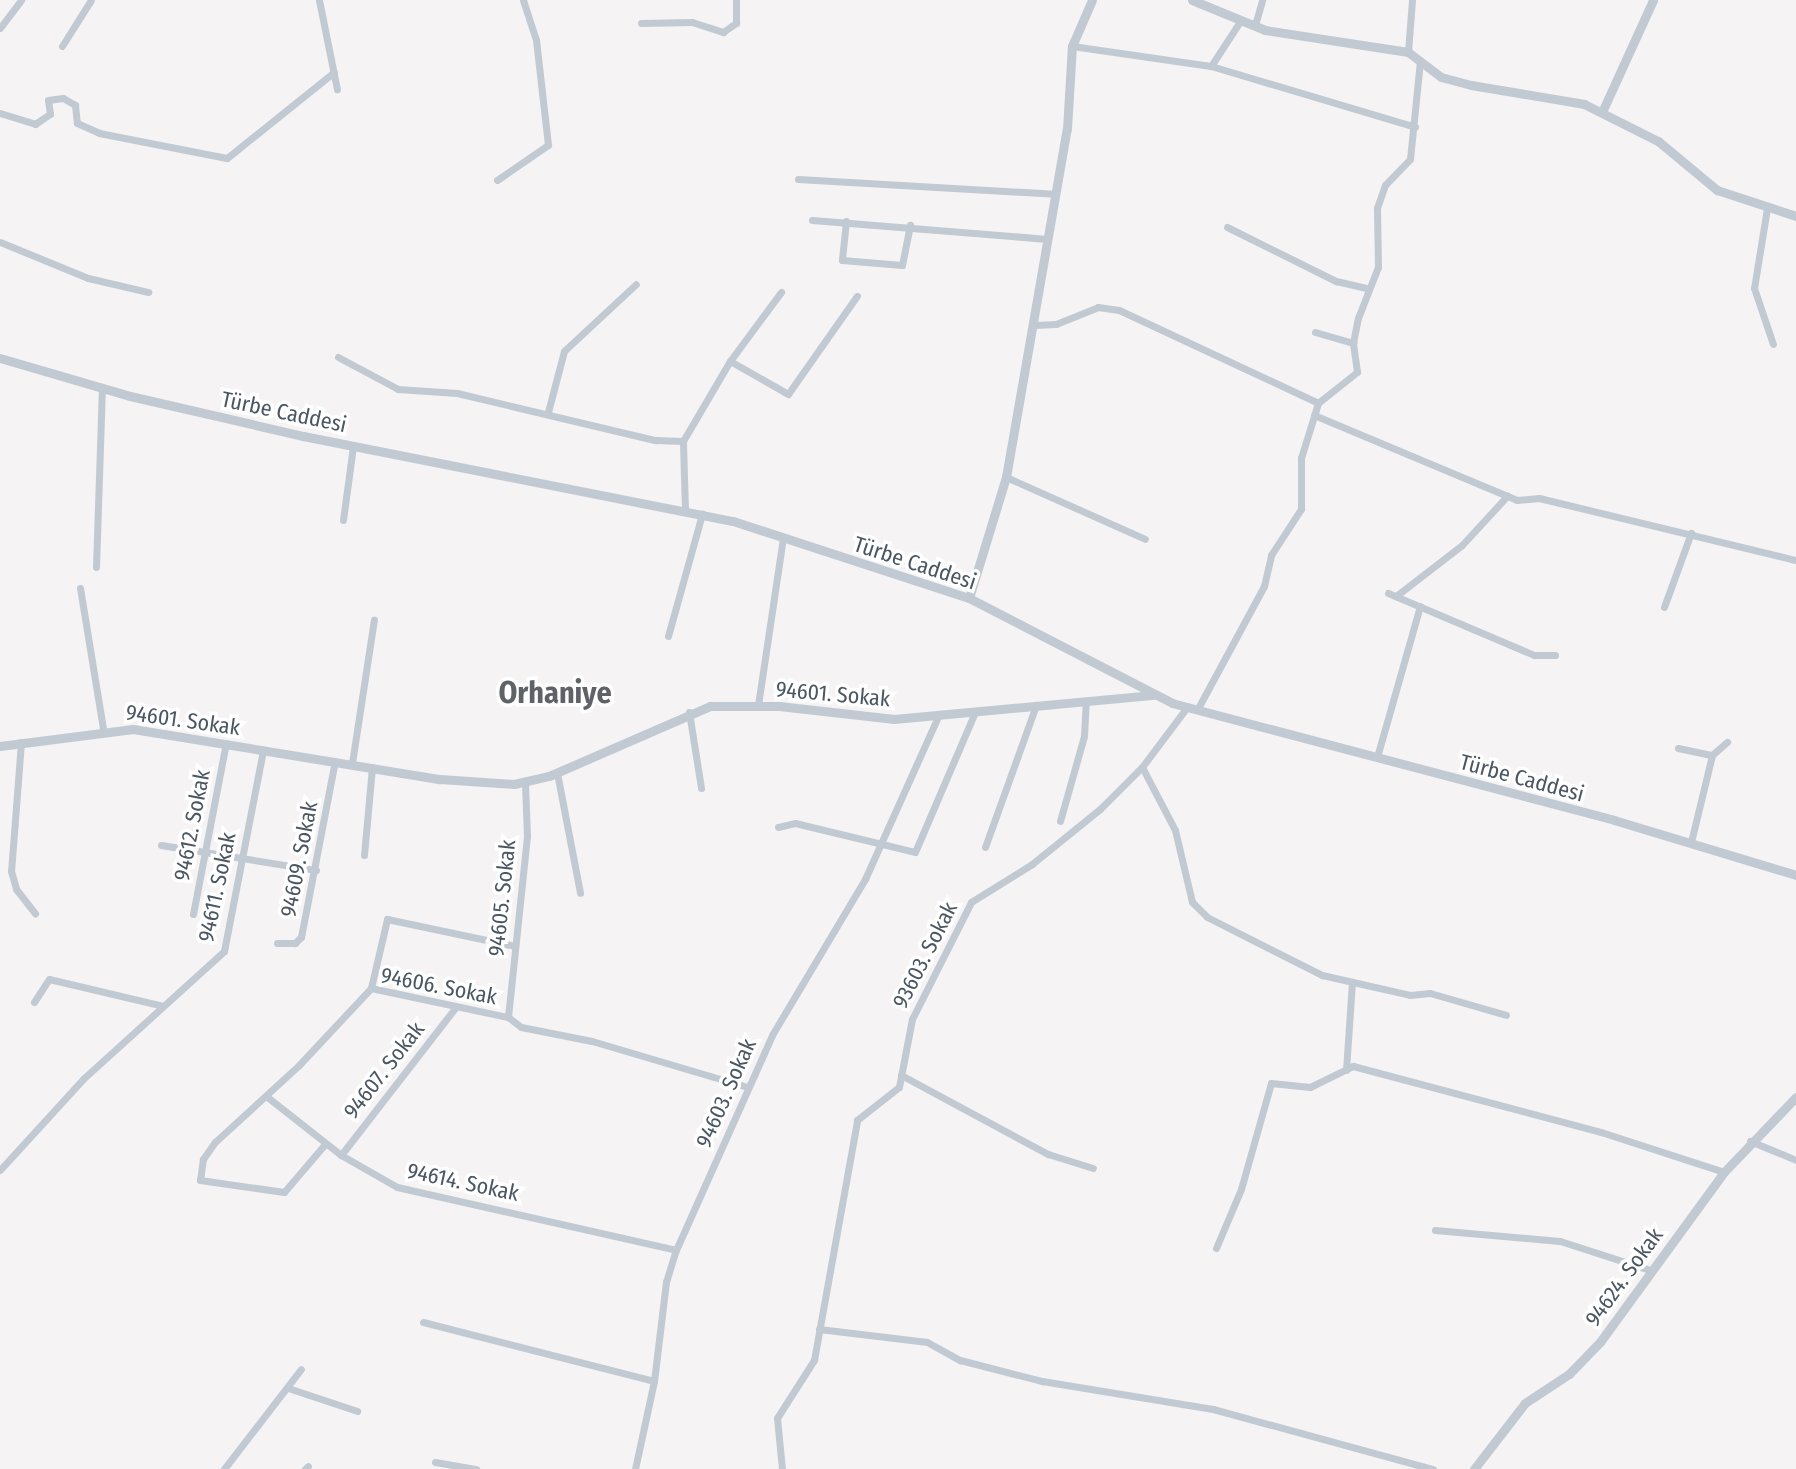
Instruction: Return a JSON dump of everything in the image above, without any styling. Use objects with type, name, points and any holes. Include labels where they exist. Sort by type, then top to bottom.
[{"type":"street","points":[[0,28],[21,0]]},
{"type":"street","points":[[62,46],[91,0]]},
{"type":"street","points":[[319,0],[337,89]]},
{"type":"street","points":[[497,180],[548,145],[536,40],[523,0]]},
{"type":"street","points":[[641,23],[692,22],[723,32],[736,23],[736,0]]},
{"type":"street","points":[[969,598],[1006,477],[1067,129],[1072,46],[1092,0]]},
{"type":"street","points":[[1192,0],[1255,25],[1408,52],[1441,77],[1584,104],[1658,141],[1717,190],[1796,216]]},
{"type":"street","points":[[1255,25],[1262,0]]},
{"type":"street","points":[[1408,52],[1412,0]]},
{"type":"street","points":[[1602,112],[1653,0]]},
{"type":"street","points":[[1211,66],[1241,20]]},
{"type":"street","points":[[1072,46],[1211,66],[1415,127]]},
{"type":"street","points":[[1035,325],[1056,324],[1098,307],[1119,310],[1318,403],[1357,372],[1353,343],[1366,288],[1378,267],[1377,208],[1385,185],[1410,159],[1420,61]]},
{"type":"street","points":[[0,113],[35,124],[50,114],[48,100],[63,98],[75,105],[77,123],[99,133],[227,158],[334,72]]},
{"type":"street","points":[[798,179],[1055,194]]},
{"type":"street","points":[[1767,208],[1754,288],[1773,344]]},
{"type":"street","points":[[812,220],[910,225],[1047,239]]},
{"type":"street","points":[[846,221],[842,260],[902,265],[910,225]]},
{"type":"street","points":[[1227,227],[1336,281],[1366,288]]},
{"type":"street","points":[[0,242],[88,278],[148,292]]},
{"type":"street","points":[[548,412],[564,351],[636,284]]},
{"type":"street","points":[[685,510],[683,441],[730,361],[781,292]]},
{"type":"street","points":[[730,361],[788,394],[857,296]]},
{"type":"street","points":[[1315,332],[1353,343]]},
{"type":"street","points":[[338,357],[398,389],[457,393],[548,412],[655,440],[683,441]]},
{"type":"street","name":"Türbe Caddesi","points":[[0,358],[102,387],[353,446],[702,514],[969,598],[1154,695],[1192,708],[1691,842],[1796,875]]},
{"type":"street","points":[[96,567],[102,387]]},
{"type":"street","name":"93603. Sokak","points":[[782,1469],[777,1418],[810,1370],[852,1134],[861,1112],[895,1094],[912,1019],[971,902],[1088,820],[1142,767],[1192,708],[1264,586],[1271,555],[1301,509],[1298,483],[1318,403]]},
{"type":"street","points":[[1314,415],[1507,496],[1539,498],[1571,509],[1691,533],[1796,560]]},
{"type":"street","points":[[343,520],[353,446]]},
{"type":"street","points":[[1006,477],[1145,539]]},
{"type":"street","points":[[1507,496],[1462,545],[1392,594],[1534,655],[1555,655]]},
{"type":"street","points":[[668,636],[702,514]]},
{"type":"street","points":[[1664,607],[1691,533]]},
{"type":"street","points":[[758,705],[783,538]]},
{"type":"street","name":"94601. Sokak","points":[[80,588],[103,729]]},
{"type":"street","points":[[1377,757],[1420,606]]},
{"type":"street","points":[[352,763],[374,620]]},
{"type":"street","name":"94601. Sokak","points":[[0,746],[103,729],[226,743],[452,780],[525,783],[557,773],[689,712],[710,706],[758,705],[870,718],[975,712],[1154,695]]},
{"type":"street","points":[[1060,821],[1084,736],[1086,702]]},
{"type":"street","points":[[985,847],[1036,705]]},
{"type":"street","points":[[689,712],[701,788]]},
{"type":"street","points":[[778,827],[791,822],[918,850],[975,712]]},
{"type":"street","name":"94603. Sokak","points":[[635,1469],[654,1381],[666,1282],[676,1250],[747,1087],[883,840],[939,714]]},
{"type":"street","points":[[21,742],[11,871],[16,889],[35,913]]},
{"type":"street","points":[[1691,842],[1712,755],[1727,742]]},
{"type":"street","name":"94612. Sokak","points":[[193,914],[226,743]]},
{"type":"street","points":[[1678,748],[1712,755]]},
{"type":"street","name":"94611. Sokak","points":[[0,1170],[83,1079],[224,951],[263,750]]},
{"type":"street","name":"94609. Sokak","points":[[277,943],[295,943],[301,937],[335,761]]},
{"type":"street","points":[[364,855],[372,767]]},
{"type":"street","points":[[1142,767],[1175,830],[1192,902],[1199,910],[1285,959],[1352,982],[1410,995],[1430,993],[1506,1015]]},
{"type":"street","points":[[557,773],[580,893]]},
{"type":"street","name":"94605. Sokak","points":[[508,1017],[527,836],[525,783]]},
{"type":"street","points":[[161,845],[316,870]]},
{"type":"street","points":[[371,988],[387,919],[515,946]]},
{"type":"street","points":[[34,1002],[49,979],[163,1006]]},
{"type":"street","points":[[1346,1070],[1352,982]]},
{"type":"street","name":"94606. Sokak","points":[[325,1144],[284,1192],[200,1180],[207,1151],[266,1096],[371,988],[508,1017],[521,1027],[592,1041],[747,1087]]},
{"type":"street","name":"94607. Sokak","points":[[341,1155],[455,1008]]},
{"type":"street","points":[[1216,1248],[1241,1189],[1271,1083],[1310,1087],[1353,1066],[1458,1092],[1724,1172]]},
{"type":"street","points":[[901,1075],[1048,1154],[1093,1168]]},
{"type":"street","name":"94614. Sokak","points":[[266,1096],[341,1155],[406,1190],[676,1250]]},
{"type":"street","name":"94624. Sokak","points":[[1474,1469],[1525,1403],[1569,1374],[1600,1342],[1724,1172],[1750,1141],[1796,1097]]},
{"type":"street","points":[[1750,1141],[1796,1160]]},
{"type":"street","points":[[1435,1230],[1560,1241],[1650,1270]]},
{"type":"street","points":[[423,1322],[654,1381]]},
{"type":"street","points":[[819,1329],[927,1342],[960,1360],[1042,1381],[1213,1409],[1433,1469]]},
{"type":"street","points":[[224,1469],[301,1369]]},
{"type":"street","points":[[288,1388],[357,1411]]},
{"type":"street","points":[[435,1462],[476,1469]]},
{"type":"district","name":"Orhaniye","points":[[555,693]]}]
